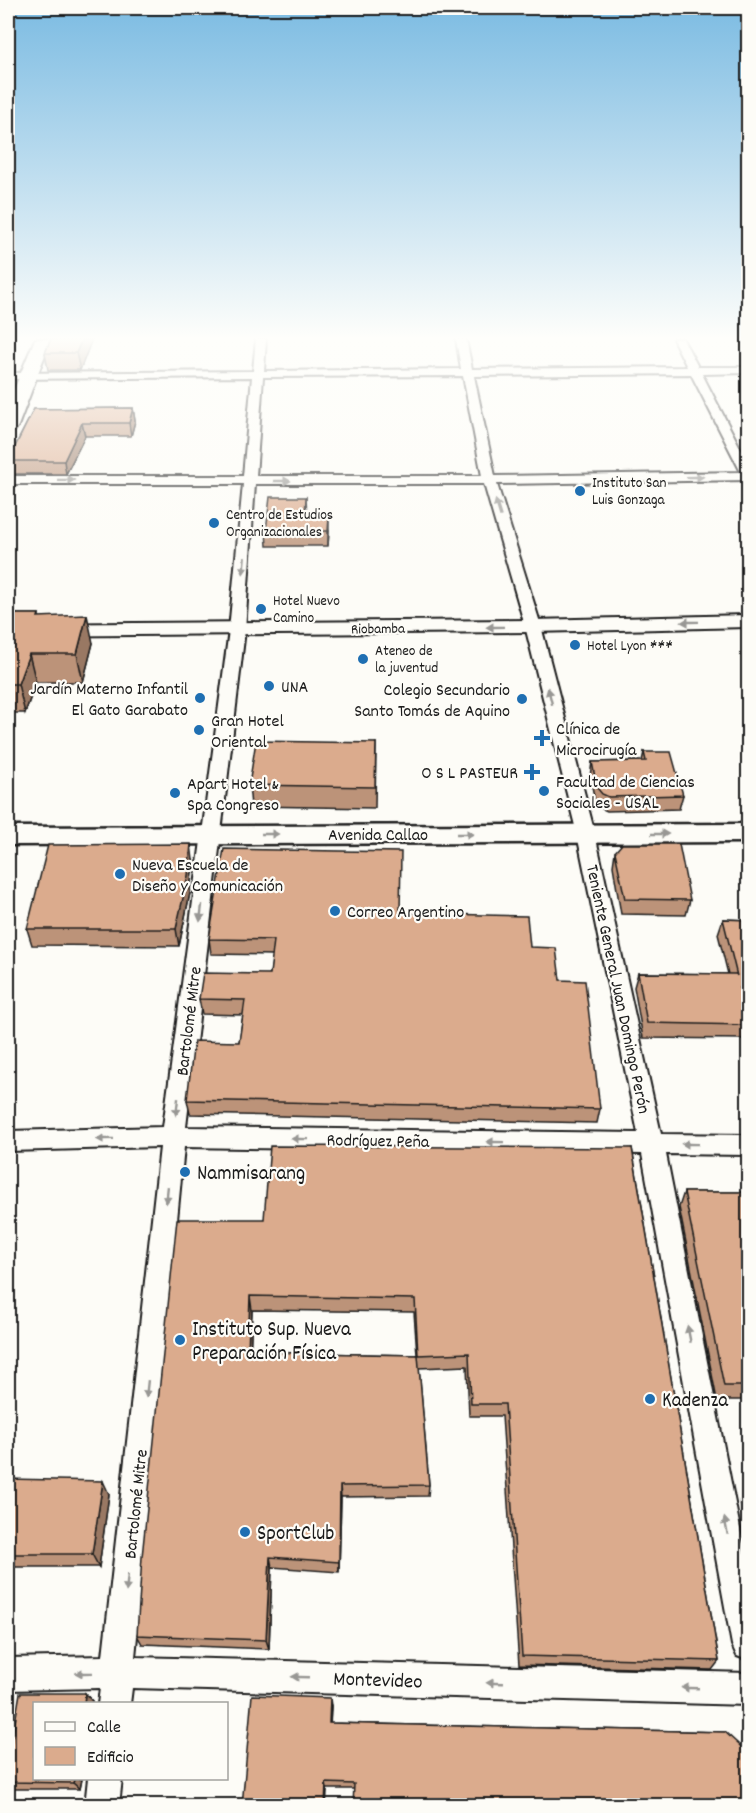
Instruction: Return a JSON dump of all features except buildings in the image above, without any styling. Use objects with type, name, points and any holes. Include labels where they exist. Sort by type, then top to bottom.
[{"type":"main road","name":"Avenida Callao","points":[[8,836],[748,833]]},
{"type":"street","name":"Bartolomé Mitre","points":[[114,1702],[173,1137],[237,630],[255,424]]},
{"type":"street","name":"Teniente General Juan Domingo Perón","points":[[478,424],[489,480],[533,626],[585,834],[652,1144],[748,1645]]},
{"type":"street","points":[[8,480],[489,480],[748,475],[721,424]]},
{"type":"street","name":"Riobamba","points":[[8,630],[237,630],[748,621]]},
{"type":"street","name":"Rodríguez Peña","points":[[8,1141],[173,1137],[748,1145]]},
{"type":"street","name":"Montevideo","points":[[8,1674],[118,1672],[748,1689]]},
{"type":"street","points":[[102,1806],[105,1780]]},
{"type":"place","name":"Instituto San Luis Gonzaga","points":[[580,491]]},
{"type":"place","name":"Centro de Estudios Organizacionales","points":[[214,523]]},
{"type":"place","name":"Hotel Nuevo Camino","points":[[261,609]]},
{"type":"place","name":"Hotel Lyon ***","points":[[575,645]]},
{"type":"place","name":"Ateneo de la juventud","points":[[363,659]]},
{"type":"place","name":"UNA","points":[[269,686]]},
{"type":"place","name":"Jardín Materno Infantil El Gato Garabato","points":[[200,698]]},
{"type":"place","name":"Colegio Secundario Santo Tomás de Aquino","points":[[522,699]]},
{"type":"place","name":"Gran Hotel Oriental","points":[[199,730]]},
{"type":"place","name":"Clínica de Microcirugía","points":[[542,738]]},
{"type":"place","name":"O S L PASTEUR","points":[[532,772]]},
{"type":"place","name":"Facultad de Ciencias Sociales - USAL","points":[[544,791]]},
{"type":"place","name":"Apart Hotel & Spa Congreso","points":[[175,793]]},
{"type":"place","name":"Nueva Escuela de Diseño y Comunicación","points":[[120,874]]},
{"type":"place","name":"Correo Argentino","points":[[335,911]]},
{"type":"place","name":"Nammisarang","points":[[185,1172]]},
{"type":"place","name":"Instituto Sup. Nueva Preparación Física","points":[[180,1340]]},
{"type":"place","name":"Kadenza","points":[[650,1399]]},
{"type":"place","name":"SportClub","points":[[245,1532]]}]
